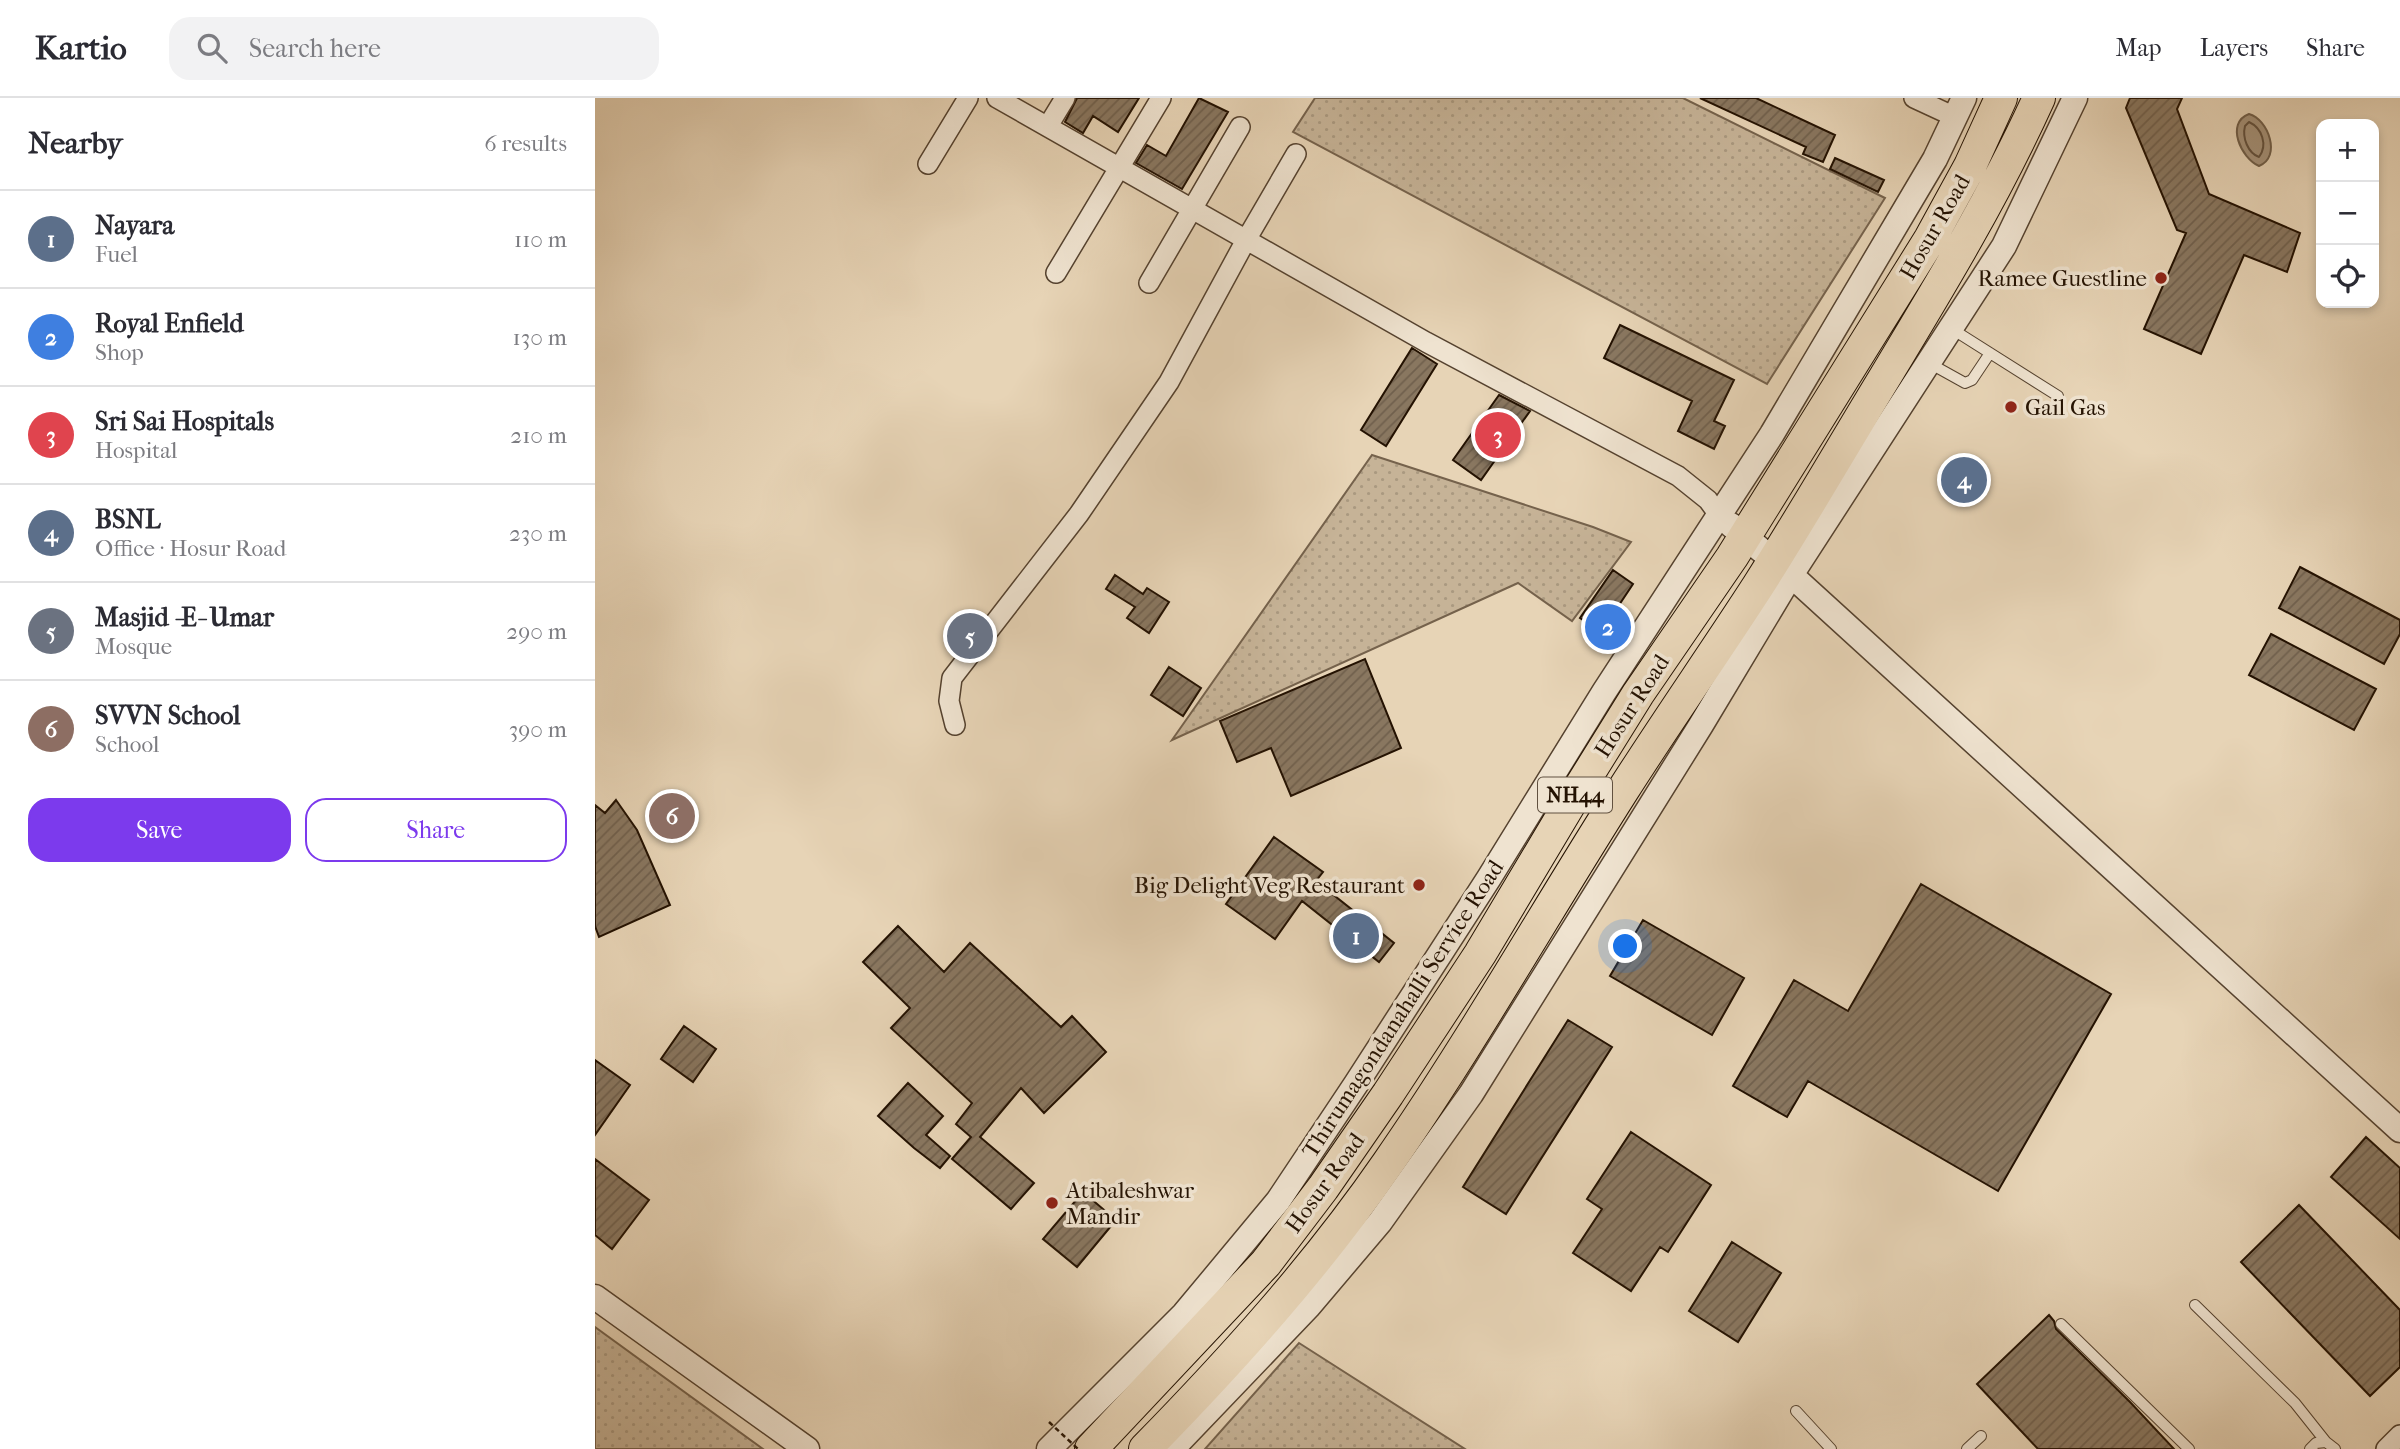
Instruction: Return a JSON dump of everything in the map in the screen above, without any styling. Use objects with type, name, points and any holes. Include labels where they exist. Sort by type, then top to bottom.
[{"type":"highway","name":"Hosur Road","points":[[1091,1449],[1266,1263],[1323,1188],[1388,1094],[1472,966],[1639,694],[1745,537],[1930,239],[2001,98]]},
{"type":"highway","name":"Hosur Road","points":[[1146,1449],[1280,1302],[1387,1165],[1487,1013],[1622,791],[1782,568],[1949,272],[2039,98]]},
{"type":"street","points":[[928,164],[968,98]]},
{"type":"street","points":[[997,98],[1426,342],[1678,476],[1708,500],[1714,524],[1745,537],[1782,568],[2400,1130]]},
{"type":"street","points":[[1048,126],[1065,98]]},
{"type":"street","points":[[1056,273],[1161,98]]},
{"type":"street","points":[[1913,98],[1959,108]]},
{"type":"street","points":[[1172,1449],[1308,1307],[1371,1232],[1471,1094],[1701,725],[1782,568],[1929,363],[2004,246],[2075,98]]},
{"type":"street","name":"Thirumagondanahalli Service Road","points":[[1049,1449],[1184,1314],[1277,1201],[1364,1073],[1604,692],[1772,434],[1935,159],[1959,108]]},
{"type":"street","points":[[1149,283],[1240,127]]},
{"type":"street","points":[[955,725],[949,701],[952,678],[1079,514],[1169,382],[1246,240],[1296,155]]},
{"type":"street","points":[[595,1297],[807,1449]]},
{"type":"street","points":[[2386,1449],[2400,1435]]},
{"type":"lane","points":[[1951,328],[2058,396]]},
{"type":"lane","points":[[1929,363],[1965,383],[1972,380],[1990,353]]},
{"type":"lane","points":[[2195,1305],[2295,1404],[2330,1445]]},
{"type":"lane","points":[[2061,1324],[2189,1449]]},
{"type":"lane","points":[[1796,1411],[1831,1449]]},
{"type":"lane","points":[[1967,1449],[1981,1436]]},
{"type":"lane","points":[[2310,1449],[2316,1443],[2330,1445]]},
{"type":"path","points":[[1049,1422],[1078,1449]]},
{"type":"shaded area","points":[[1315,98],[1683,98],[1885,198],[1767,384],[1293,132]]},
{"type":"shaded area","points":[[1372,455],[1593,527],[1631,542],[1572,621],[1518,583],[1172,740]]},
{"type":"shaded area","points":[[595,1327],[763,1449],[595,1449]]},
{"type":"shaded area","points":[[1299,1343],[1465,1449],[1205,1449]]},
{"type":"water","points":[[2249,114],[2262,123],[2270,138],[2270,155],[2259,166],[2246,156],[2238,140],[2238,125],[2242,118]]},
{"type":"building","points":[[1077,98],[1139,98],[1118,132],[1093,116],[1083,133],[1065,122]]},
{"type":"building","points":[[1199,98],[1228,112],[1182,189],[1136,163],[1147,145],[1166,156]]},
{"type":"building","points":[[1700,98],[1756,98],[1835,135],[1823,162],[1803,154],[1806,147]]},
{"type":"building","name":"Ramee Guestline","points":[[2130,98],[2182,98],[2177,109],[2209,194],[2300,233],[2287,272],[2244,255],[2201,354],[2144,329],[2186,233],[2177,230],[2126,108]]},
{"type":"building","points":[[1835,158],[1884,180],[1878,192],[1830,169]]},
{"type":"building","points":[[1620,325],[1734,380],[1714,421],[1725,426],[1714,449],[1678,431],[1692,401],[1604,358]]},
{"type":"building","points":[[1412,348],[1437,364],[1386,446],[1361,430]]},
{"type":"building","points":[[1499,395],[1530,411],[1481,480],[1453,460]]},
{"type":"building","points":[[2300,567],[2400,620],[2400,634],[2384,664],[2279,608]]},
{"type":"building","points":[[1613,570],[1633,584],[1601,632],[1580,618]]},
{"type":"building","points":[[1115,575],[1143,594],[1147,588],[1169,602],[1149,633],[1127,618],[1135,607],[1106,589]]},
{"type":"building","points":[[2271,634],[2376,689],[2354,730],[2249,675]]},
{"type":"building","points":[[1365,659],[1401,748],[1291,796],[1271,748],[1237,762],[1220,721]]},
{"type":"building","points":[[1169,667],[1201,688],[1183,716],[1151,695]]},
{"type":"building","points":[[616,800],[637,830],[670,905],[599,937],[595,926],[595,805],[605,813]]},
{"type":"building","points":[[1274,837],[1323,872],[1316,881],[1394,943],[1379,962],[1302,901],[1275,939],[1226,904]]},
{"type":"building","points":[[1921,884],[2111,994],[1998,1191],[1808,1081],[1787,1117],[1733,1086],[1794,980],[1848,1011]]},
{"type":"building","points":[[1643,920],[1744,978],[1712,1035],[1610,976]]},
{"type":"building","points":[[898,926],[944,972],[970,943],[1061,1027],[1072,1016],[1106,1052],[1044,1113],[1021,1088],[980,1137],[1034,1183],[1011,1209],[952,1159],[971,1137],[956,1124],[972,1103],[891,1028],[910,1008],[863,962]]},
{"type":"building","points":[[1568,1020],[1612,1047],[1506,1214],[1463,1187]]},
{"type":"building","points":[[684,1026],[716,1049],[693,1082],[661,1059]]},
{"type":"building","points":[[595,1060],[630,1085],[595,1135]]},
{"type":"building","points":[[908,1083],[943,1116],[926,1135],[950,1156],[940,1168],[878,1116]]},
{"type":"building","points":[[1631,1132],[1711,1185],[1668,1252],[1660,1247],[1631,1291],[1573,1253],[1602,1209],[1587,1199]]},
{"type":"building","points":[[2366,1137],[2400,1168],[2400,1239],[2331,1177]]},
{"type":"building","points":[[595,1159],[649,1200],[612,1249],[595,1235]]},
{"type":"building","points":[[1083,1192],[1116,1220],[1077,1267],[1043,1239]]},
{"type":"building","points":[[2299,1205],[2400,1310],[2400,1367],[2370,1396],[2241,1262]]},
{"type":"building","points":[[1732,1242],[1781,1273],[1738,1342],[1689,1311]]},
{"type":"building","points":[[2049,1315],[2056,1329],[2174,1449],[2038,1449],[1977,1384]]},
{"type":"place","name":"Ramee Guestline","points":[[2161,278]]},
{"type":"place","name":"Gail Gas","points":[[2011,407]]},
{"type":"place","name":"Sri Sai Hospitals","points":[[1498,435]]},
{"type":"place","name":"BSNL","points":[[1964,480]]},
{"type":"place","name":"Royal Enfield","points":[[1608,627]]},
{"type":"place","name":"Masjid -E- Umar","points":[[970,636]]},
{"type":"place","name":"SVVN School","points":[[672,816]]},
{"type":"place","name":"Big Delight Veg Restaurant","points":[[1419,885]]},
{"type":"place","name":"Nayara","points":[[1356,936]]},
{"type":"place","name":"Atibaleshwar Mandir","points":[[1052,1203]]}]
